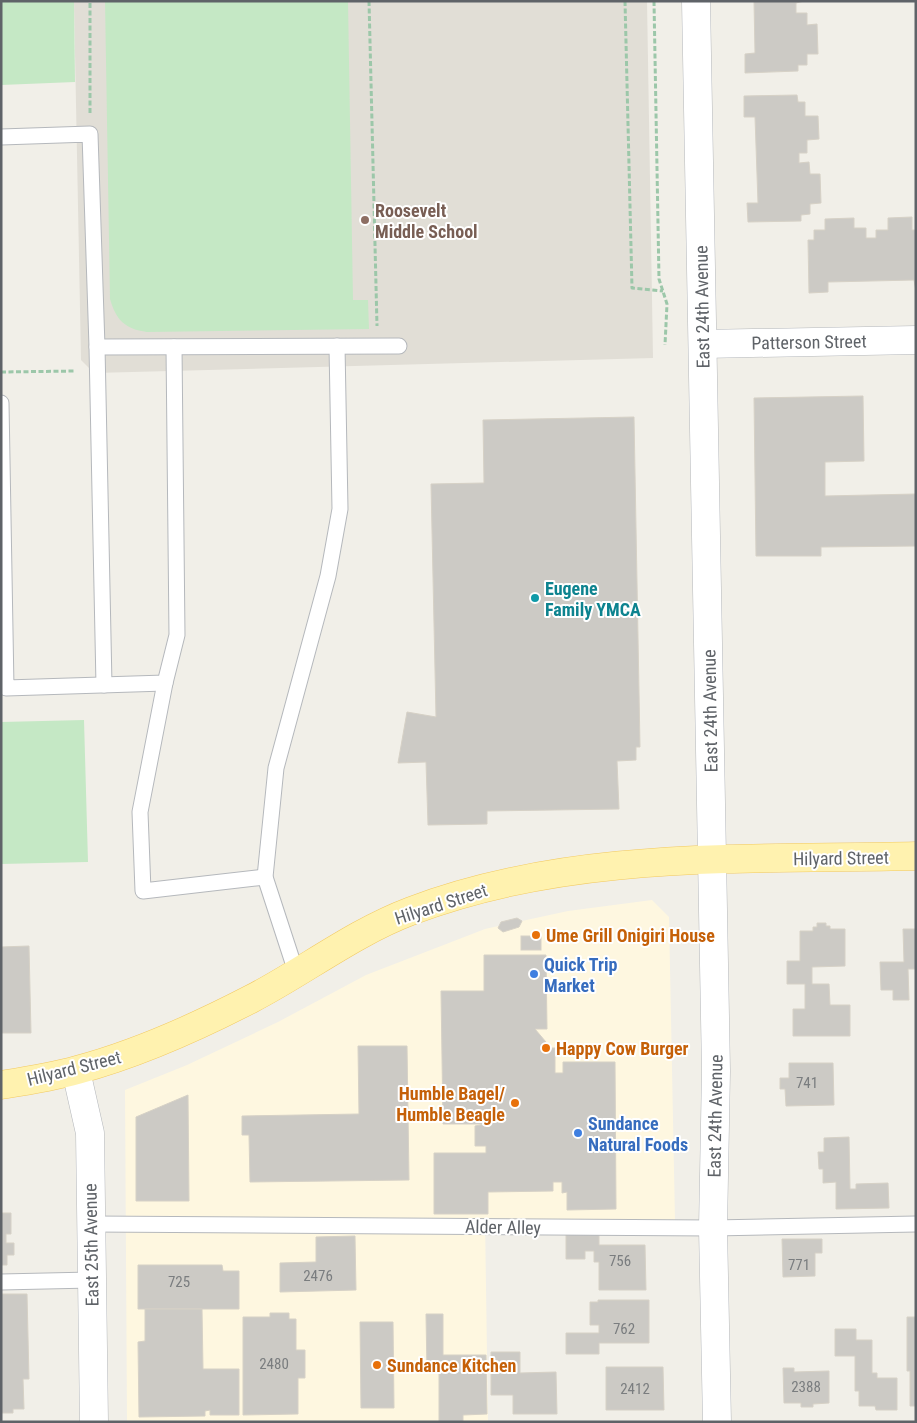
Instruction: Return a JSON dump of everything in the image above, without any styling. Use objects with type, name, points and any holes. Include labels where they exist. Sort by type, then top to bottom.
[{"type":"main road","name":"Hilyard Street","points":[[1,1085],[76,1071],[139,1050],[253,998],[336,947],[411,911],[500,885],[578,869],[660,862],[916,856]]},
{"type":"street","name":"East 24th Avenue","points":[[696,1],[716,1071],[713,1228],[717,1422]]},
{"type":"street","name":"Patterson Street","points":[[703,344],[916,340]]},
{"type":"street","name":"East 25th Avenue","points":[[76,1071],[90,1133],[94,1422]]},
{"type":"lane","points":[[1,137],[90,134],[98,370],[104,685]]},
{"type":"lane","points":[[296,972],[265,878],[276,768],[328,576],[340,509],[337,346]]},
{"type":"lane","points":[[97,347],[399,346]]},
{"type":"lane","points":[[174,347],[176,635],[140,812],[143,891],[265,878]]},
{"type":"lane","points":[[1,404],[6,688],[165,682]]},
{"type":"lane","name":"Alder Alley","points":[[91,1224],[713,1228],[916,1224]]},
{"type":"lane","points":[[1,1282],[91,1280]]},
{"type":"path","points":[[90,1],[90,134]]},
{"type":"path","points":[[369,1],[377,346]]},
{"type":"path","points":[[625,1],[632,288],[663,291]]},
{"type":"path","points":[[654,1],[659,279],[667,304],[665,345]]},
{"type":"path","points":[[1,372],[98,370]]},
{"type":"shaded area","name":"Roosevelt Middle School","points":[[74,1],[647,1],[653,358],[94,373],[81,360]]},
{"type":"shaded area","points":[[652,900],[669,917],[675,1220],[485,1219],[488,1422],[127,1422],[125,1090],[187,1065],[278,1022],[366,975],[485,929],[568,911]]},
{"type":"green space","points":[[1,1],[74,1],[75,82],[1,85]]},
{"type":"green space","points":[[105,1],[348,1],[353,300],[368,300],[369,329],[147,332],[133,329],[122,322],[115,313],[110,299]]},
{"type":"green space","points":[[84,720],[88,862],[1,864],[1,722]]},
{"type":"building","points":[[754,1],[804,1],[796,3],[796,13],[807,13],[807,25],[817,24],[818,54],[807,54],[807,65],[798,65],[798,71],[745,73],[745,54],[755,53]]},
{"type":"building","points":[[797,95],[798,102],[805,102],[805,116],[818,116],[819,139],[807,140],[807,153],[799,153],[799,163],[809,162],[810,174],[820,174],[821,203],[810,204],[810,214],[801,215],[801,221],[748,222],[747,203],[758,203],[755,117],[744,117],[744,96]]},
{"type":"building","points":[[912,217],[912,230],[916,230],[916,291],[914,280],[828,282],[828,292],[809,293],[808,240],[814,240],[814,230],[825,230],[825,219],[854,218],[854,228],[866,228],[866,238],[876,238],[876,230],[888,230],[888,218]]},
{"type":"building","points":[[863,396],[864,461],[825,462],[825,496],[916,494],[916,546],[821,547],[821,556],[756,556],[754,398]]},
{"type":"building","name":"Eugene Family YMCA","points":[[634,417],[640,747],[636,747],[636,760],[617,761],[619,809],[487,811],[487,824],[428,825],[426,762],[398,763],[407,712],[436,717],[431,484],[484,483],[483,420]]},
{"type":"building","points":[[517,918],[522,921],[519,927],[503,932],[498,928],[501,922]]},
{"type":"building","points":[[817,923],[826,923],[826,926],[830,926],[830,929],[845,929],[845,966],[812,967],[812,984],[829,984],[830,1005],[850,1005],[850,1036],[793,1036],[793,1009],[805,1009],[805,984],[787,984],[787,961],[800,961],[800,931],[813,931],[813,927],[817,927]]},
{"type":"building","points":[[903,929],[916,929],[916,969],[908,969],[909,1000],[893,1000],[893,990],[881,990],[880,962],[904,962]]},
{"type":"building","points":[[521,936],[541,936],[541,950],[521,950]]},
{"type":"building","points":[[29,946],[31,1033],[1,1033],[1,947]]},
{"type":"building","points":[[484,955],[546,955],[547,1029],[535,1029],[551,1048],[555,1048],[555,1073],[563,1073],[563,1062],[615,1062],[616,1209],[567,1210],[567,1192],[562,1193],[562,1182],[553,1182],[553,1191],[488,1192],[488,1214],[434,1214],[434,1153],[486,1153],[486,1146],[475,1146],[475,1126],[485,1124],[443,1124],[441,991],[484,991]]},
{"type":"building","points":[[358,1046],[407,1046],[409,1180],[250,1182],[249,1135],[242,1135],[242,1116],[359,1114]]},
{"type":"building","points":[[789,1063],[833,1063],[834,1105],[786,1106],[785,1089],[780,1089],[780,1078],[789,1078]]},
{"type":"building","points":[[188,1095],[189,1201],[136,1201],[136,1117]]},
{"type":"building","points":[[849,1137],[850,1189],[856,1189],[856,1184],[888,1183],[889,1208],[836,1209],[836,1182],[823,1183],[823,1169],[819,1169],[818,1152],[824,1152],[824,1138]]},
{"type":"building","points":[[1,1213],[11,1213],[11,1234],[6,1234],[6,1243],[14,1243],[14,1255],[7,1255],[7,1265],[1,1265]]},
{"type":"building","points":[[566,1233],[599,1233],[599,1245],[645,1245],[646,1290],[599,1290],[599,1262],[594,1262],[594,1251],[585,1251],[585,1259],[566,1259]]},
{"type":"building","points":[[355,1236],[356,1290],[280,1292],[280,1263],[316,1262],[316,1237]]},
{"type":"building","points":[[782,1239],[822,1239],[822,1253],[815,1253],[815,1276],[783,1277]]},
{"type":"building","points":[[138,1265],[222,1265],[223,1271],[239,1271],[239,1309],[138,1309]]},
{"type":"building","points":[[1,1294],[27,1294],[29,1379],[23,1379],[24,1409],[13,1409],[13,1413],[2,1413],[1,1409]]},
{"type":"building","points":[[598,1300],[649,1300],[649,1343],[599,1343],[599,1354],[566,1354],[566,1333],[599,1333],[599,1325],[590,1325],[590,1302],[598,1302]]},
{"type":"building","points":[[145,1309],[202,1309],[203,1369],[239,1369],[239,1415],[210,1415],[210,1410],[205,1411],[205,1416],[139,1417],[138,1342],[145,1341]]},
{"type":"building","points":[[270,1313],[289,1313],[289,1319],[296,1319],[296,1350],[305,1350],[305,1378],[298,1378],[298,1414],[243,1415],[243,1317],[270,1317]]},
{"type":"building","points":[[426,1314],[443,1314],[443,1355],[486,1355],[487,1414],[463,1415],[463,1422],[439,1422],[439,1371],[427,1372]]},
{"type":"building","points":[[907,1317],[916,1317],[916,1406],[910,1406],[910,1371],[907,1371]]},
{"type":"building","name":"Sundance Kitchen","points":[[360,1322],[393,1322],[394,1408],[361,1408]]},
{"type":"building","points":[[835,1329],[856,1329],[856,1340],[872,1340],[872,1373],[877,1373],[877,1378],[897,1378],[897,1410],[876,1410],[875,1406],[859,1406],[859,1391],[855,1391],[855,1356],[835,1356]]},
{"type":"building","points":[[491,1352],[520,1352],[520,1373],[556,1372],[557,1414],[513,1414],[513,1395],[491,1395]]},
{"type":"building","points":[[606,1367],[663,1367],[664,1410],[606,1410]]},
{"type":"building","points":[[783,1368],[794,1368],[794,1372],[829,1371],[829,1403],[813,1404],[813,1407],[801,1407],[801,1403],[784,1403]]},
{"type":"place","name":"Roosevelt Middle School","points":[[365,220]]},
{"type":"place","name":"Eugene Family YMCA","points":[[535,598]]},
{"type":"place","name":"Ume Grill Onigiri House","points":[[536,935]]},
{"type":"place","name":"Quick Trip Market","points":[[534,974]]},
{"type":"place","name":"Happy Cow Burger","points":[[546,1048]]},
{"type":"place","name":"Humble Bagel/ Humble Beagle","points":[[515,1103]]},
{"type":"place","name":"Sundance Natural Foods","points":[[578,1133]]},
{"type":"place","name":"Sundance Kitchen","points":[[377,1365]]}]
